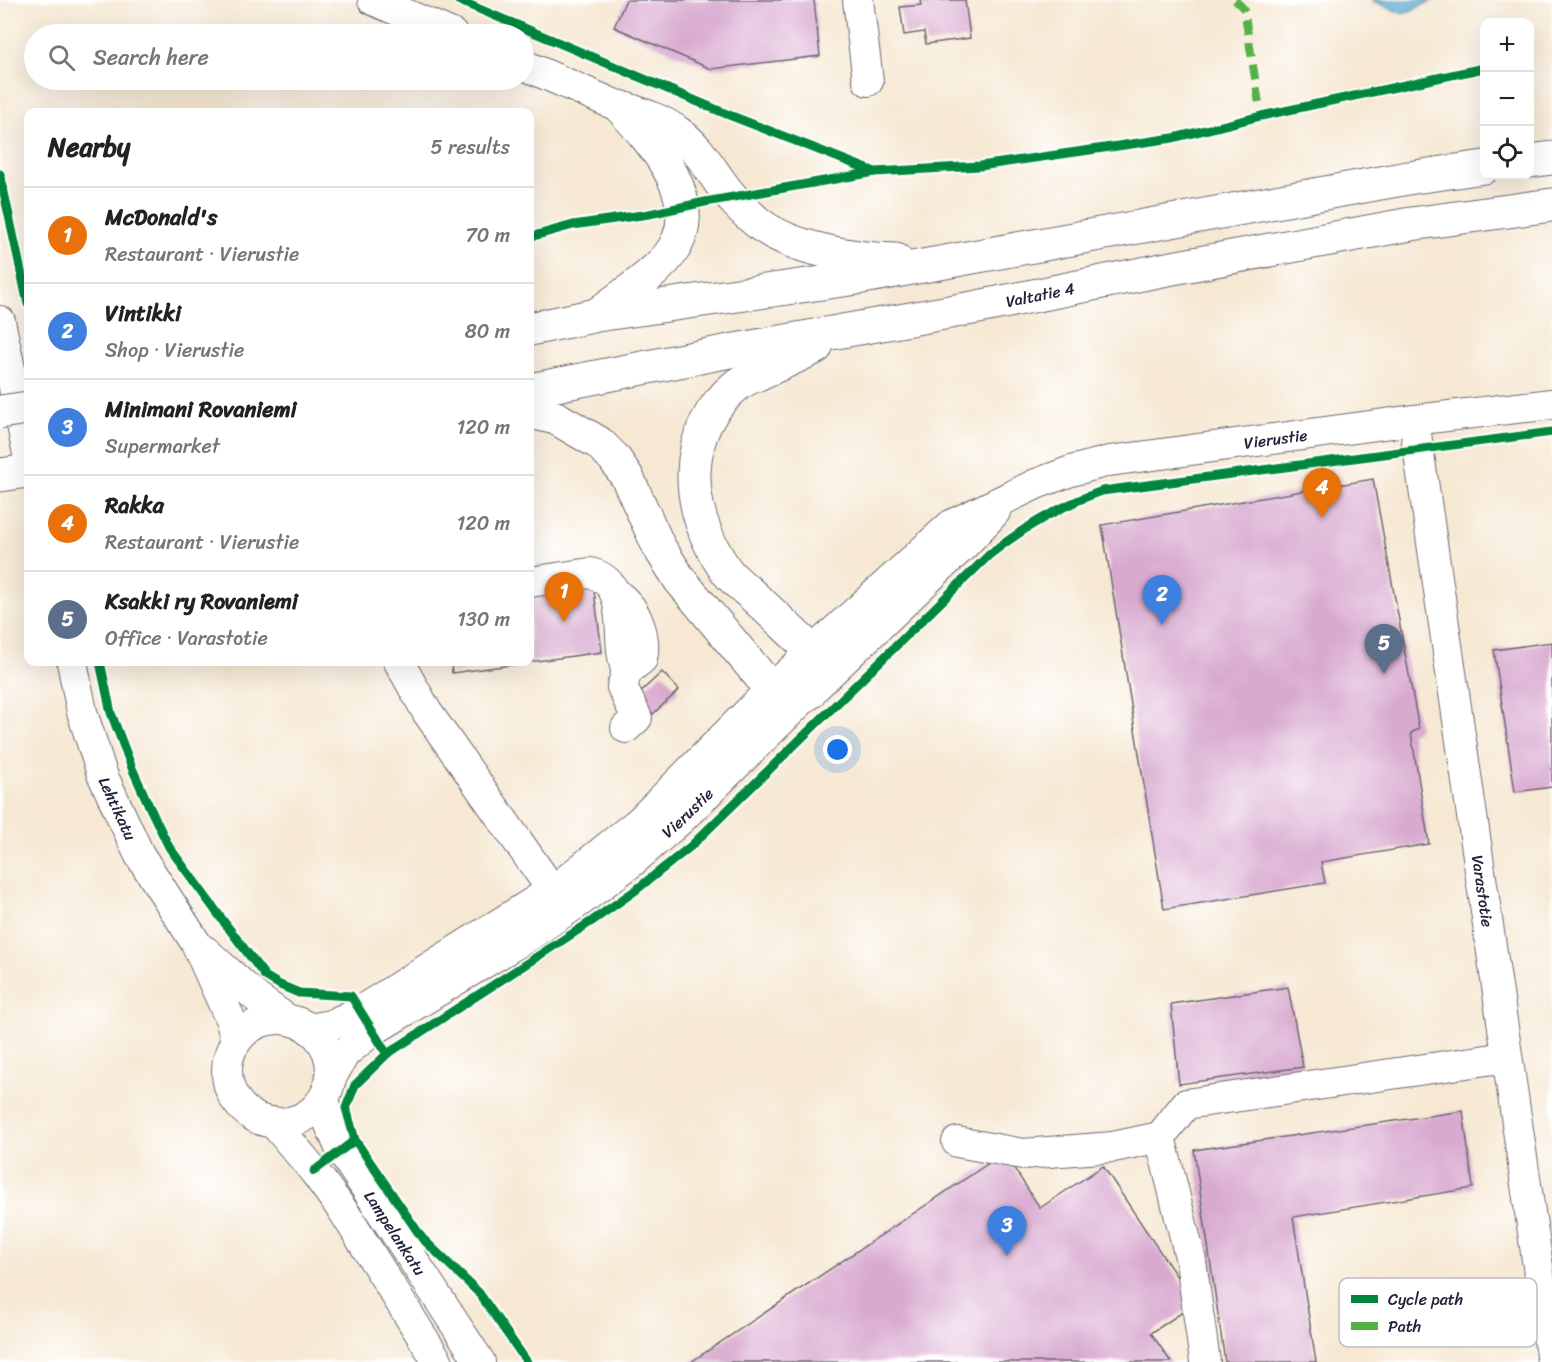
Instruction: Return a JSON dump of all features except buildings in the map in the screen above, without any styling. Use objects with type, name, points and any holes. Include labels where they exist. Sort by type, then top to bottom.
[{"type":"highway","points":[[620,107],[664,123],[679,133],[694,147],[737,203],[758,223],[776,234],[825,250],[880,260],[949,261]]},
{"type":"highway","points":[[597,315],[651,273],[669,255],[681,237],[683,216],[674,180],[664,159],[620,107]]},
{"type":"highway","points":[[1534,160],[1552,158]]},
{"type":"highway","points":[[534,328],[597,315],[779,290],[1408,177],[1480,168]]},
{"type":"highway","name":"Valtatie 4","points":[[534,389],[1400,226],[1552,205]]},
{"type":"highway","points":[[534,413],[556,418],[599,443],[614,458],[627,477],[659,547],[681,580],[771,689],[809,693],[812,651],[727,571],[710,544],[699,512],[694,487],[694,462],[705,421],[720,401],[740,383],[856,329]]},
{"type":"highway","points":[[0,412],[24,409]]},
{"type":"highway","points":[[0,475],[24,472]]},
{"type":"street","points":[[373,0],[429,24]]},
{"type":"street","points":[[858,0],[868,81]]},
{"type":"street","points":[[534,69],[620,107]]},
{"type":"street","points":[[0,321],[24,435]]},
{"type":"street","name":"Vierustie","points":[[298,1024],[332,1025],[360,1011],[552,890],[640,821],[771,689],[951,525],[1036,484],[1109,461],[1552,404]]},
{"type":"street","name":"Varastotie","points":[[1414,420],[1552,1362]]},
{"type":"street","name":"Vierustie","points":[[327,1088],[345,1053],[372,1031],[526,937],[579,902],[633,861],[679,821],[965,544],[1008,499]]},
{"type":"street","points":[[534,581],[590,573],[598,575],[610,584],[615,593],[630,607],[640,628],[644,644],[642,660],[627,671],[622,687],[637,718],[626,728]]},
{"type":"street","name":"Lehtikatu","points":[[73,666],[82,712],[102,774],[139,854],[196,943],[231,1021],[236,1042]]},
{"type":"street","points":[[401,666],[444,737],[552,890]]},
{"type":"street","name":"Lehtikatu","points":[[196,943],[257,998],[298,1024]]},
{"type":"street","points":[[276,1019],[298,1024],[318,1036],[329,1056],[327,1088],[318,1105],[303,1117],[285,1122],[263,1120],[244,1109],[231,1090],[227,1069],[229,1058],[236,1042],[254,1025],[276,1019]]},
{"type":"street","points":[[957,1142],[1023,1154],[1113,1147],[1160,1137],[1185,1104],[1507,1057]]},
{"type":"street","name":"Lampelankatu","points":[[327,1088],[330,1125],[341,1150],[480,1362]]},
{"type":"street","name":"Lampelankatu","points":[[273,1122],[314,1171],[344,1212],[438,1362]]},
{"type":"street","points":[[1160,1137],[1191,1261],[1204,1362]]},
{"type":"water","points":[[1371,0],[1434,0],[1403,14]]},
{"type":"marked path","points":[[1235,0],[1244,9],[1261,116]]},
{"type":"cycle path","points":[[458,0],[515,24]]},
{"type":"cycle path","points":[[534,32],[729,115],[875,172]]},
{"type":"cycle path","points":[[534,236],[573,225],[649,214],[875,172],[980,166],[1173,138],[1261,116],[1480,69]]},
{"type":"cycle path","points":[[0,174],[24,285]]},
{"type":"cycle path","points":[[314,1171],[355,1140],[346,1108],[355,1085],[387,1054],[592,921],[636,890],[691,846],[989,555],[1015,535],[1043,518],[1071,503],[1102,491],[1552,432]]},
{"type":"cycle path","points":[[101,666],[111,713],[150,808],[169,847],[224,922],[265,976],[280,985],[299,993],[351,996],[387,1054]]},
{"type":"cycle path","points":[[355,1140],[422,1238],[479,1293],[527,1362]]},
{"type":"place","name":"Rakka","points":[[1322,518]]},
{"type":"place","name":"McDonald's","points":[[564,622]]},
{"type":"place","name":"Vintikki","points":[[1162,625]]},
{"type":"place","name":"Ksakki ry Rovaniemi","points":[[1384,674]]},
{"type":"place","name":"Minimani Rovaniemi","points":[[1007,1256]]}]
